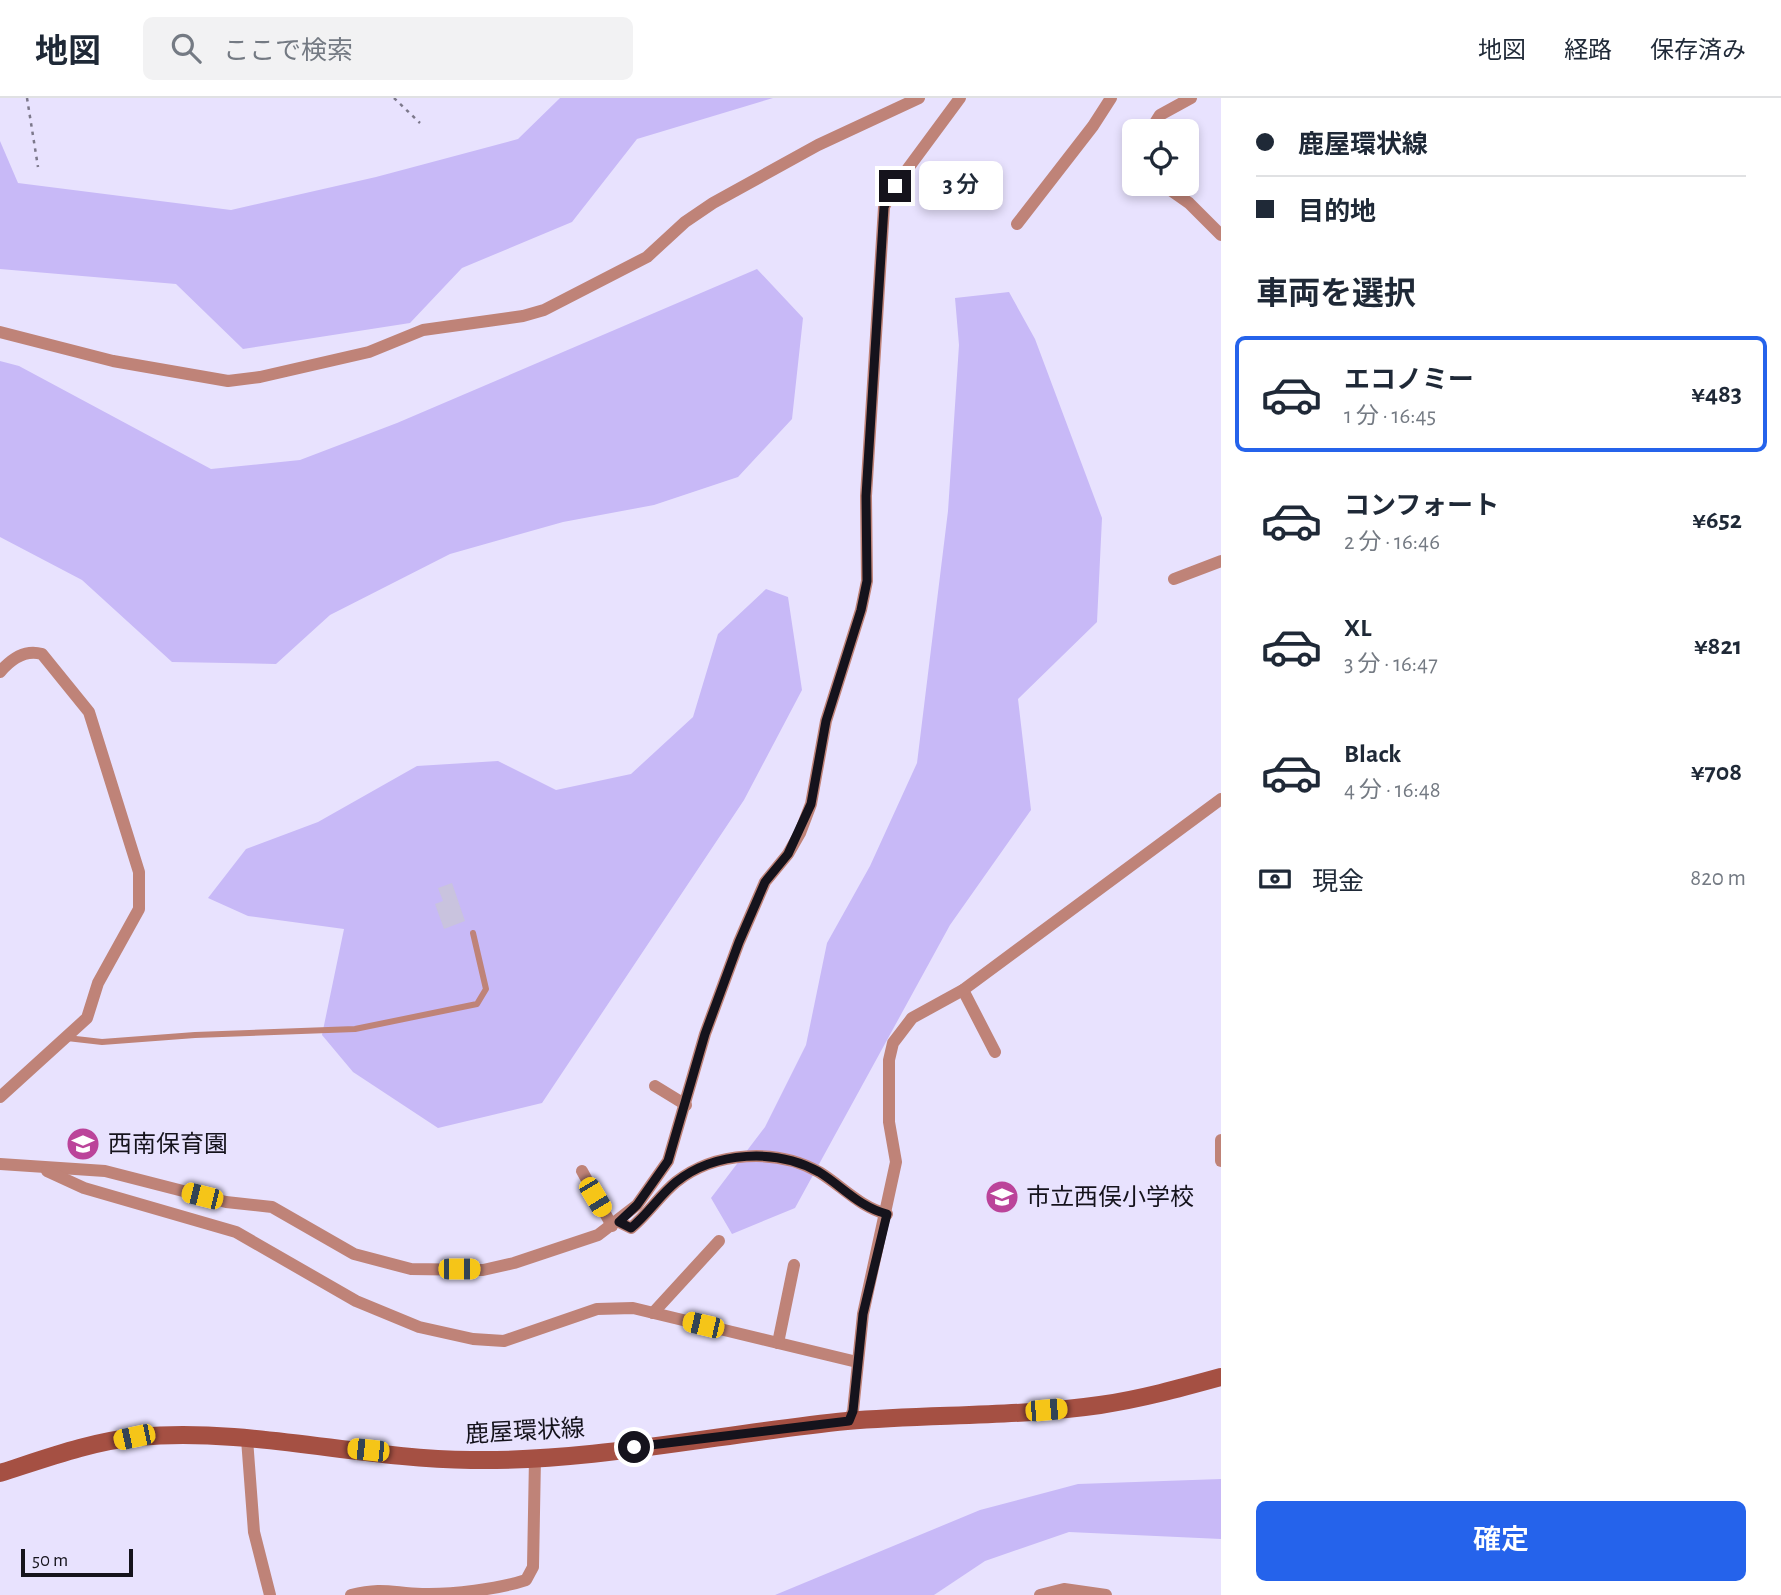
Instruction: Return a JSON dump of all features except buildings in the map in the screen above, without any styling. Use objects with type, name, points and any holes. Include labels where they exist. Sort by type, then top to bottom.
[{"type":"main road","name":"鹿屋環状線","points":[[0,1474],[82,1448],[134,1437],[247,1439],[458,1460],[535,1458],[849,1421],[992,1415],[1101,1405],[1221,1377]]},
{"type":"street","points":[[0,332],[113,360],[228,381],[260,377],[369,352],[423,330],[523,316],[544,310],[647,257],[704,209],[818,145],[919,98]]},
{"type":"street","points":[[0,1164],[105,1171],[226,1202],[272,1207],[354,1254],[411,1269],[483,1269],[514,1263],[598,1235],[637,1205],[668,1161],[705,1034],[739,942],[765,882],[788,854],[811,804],[826,721],[861,610],[867,581],[866,496],[884,207],[895,186],[960,98]]},
{"type":"street","points":[[1017,224],[1093,126],[1111,98]]},
{"type":"street","points":[[1157,119],[1160,114],[1191,98]]},
{"type":"street","points":[[1179,196],[1221,235]]},
{"type":"street","points":[[1174,579],[1221,561]]},
{"type":"street","points":[[0,672],[10,660],[32,651],[43,654],[89,712],[139,872],[139,909],[98,983],[87,1018],[67,1038],[39,1058],[0,1097]]},
{"type":"street","points":[[849,1421],[863,1314],[896,1163],[889,1122],[888,1060],[892,1042],[912,1018],[963,990],[1221,799]]},
{"type":"street","points":[[963,990],[995,1052]]},
{"type":"street","points":[[655,1086],[686,1105]]},
{"type":"street","points":[[1221,1140],[1221,1161]]},
{"type":"street","points":[[582,1171],[615,1224],[631,1228],[683,1177],[737,1157],[775,1156],[799,1162],[870,1210],[887,1214]]},
{"type":"street","points":[[37,1167],[84,1188],[236,1232],[356,1301],[433,1330],[474,1339],[504,1341],[597,1309],[633,1308],[857,1362]]},
{"type":"street","points":[[653,1313],[719,1241]]},
{"type":"street","points":[[778,1343],[794,1265]]},
{"type":"street","points":[[247,1439],[254,1532],[270,1595]]},
{"type":"street","points":[[351,1595],[378,1589],[424,1594],[511,1585],[526,1580],[533,1567],[535,1458]]},
{"type":"street","points":[[1040,1595],[1064,1589],[1106,1595]]},
{"type":"lane","points":[[67,1038],[102,1042],[195,1035],[355,1029],[477,1004],[486,989],[473,933]]},
{"type":"path","points":[[27,98],[38,167]]},
{"type":"path","points":[[394,98],[420,123]]},
{"type":"shaded area","points":[[560,98],[773,98],[637,139],[572,222],[462,268],[410,323],[243,349],[176,284],[0,269],[0,141],[18,183],[231,210],[376,177],[518,139]]},
{"type":"shaded area","points":[[757,269],[803,318],[792,419],[738,477],[654,505],[563,522],[450,554],[330,615],[276,664],[172,662],[82,580],[0,537],[0,361],[19,366],[211,469],[300,460],[397,423]]},
{"type":"shaded area","points":[[1009,292],[1035,339],[1102,518],[1097,622],[1018,699],[1031,810],[950,925],[795,1208],[732,1234],[711,1198],[765,1127],[806,1045],[827,943],[870,866],[917,763],[948,511],[959,345],[955,298]]},
{"type":"shaded area","points":[[766,589],[788,597],[802,690],[744,800],[542,1103],[438,1128],[353,1072],[322,1035],[344,929],[248,916],[208,898],[246,849],[318,822],[417,766],[498,761],[556,790],[631,774],[693,717],[718,634]]},
{"type":"shaded area","points":[[1221,1479],[1221,1539],[1069,1532],[985,1561],[934,1595],[775,1595],[980,1510],[1078,1484]]},
{"type":"place","name":"西南保育園","points":[[83,1144]]},
{"type":"place","name":"市立西俣小学校","points":[[1002,1197]]},
{"type":"route","points":[[634,1447],[849,1421],[853,1411],[863,1314],[887,1214],[870,1210],[822,1174],[799,1162],[775,1156],[737,1157],[691,1172],[676,1182],[642,1220],[631,1228],[619,1222],[637,1205],[668,1161],[676,1142],[705,1034],[739,942],[765,882],[788,854],[800,833],[811,804],[826,721],[861,610],[867,581],[866,496],[884,207],[895,186]]}]
